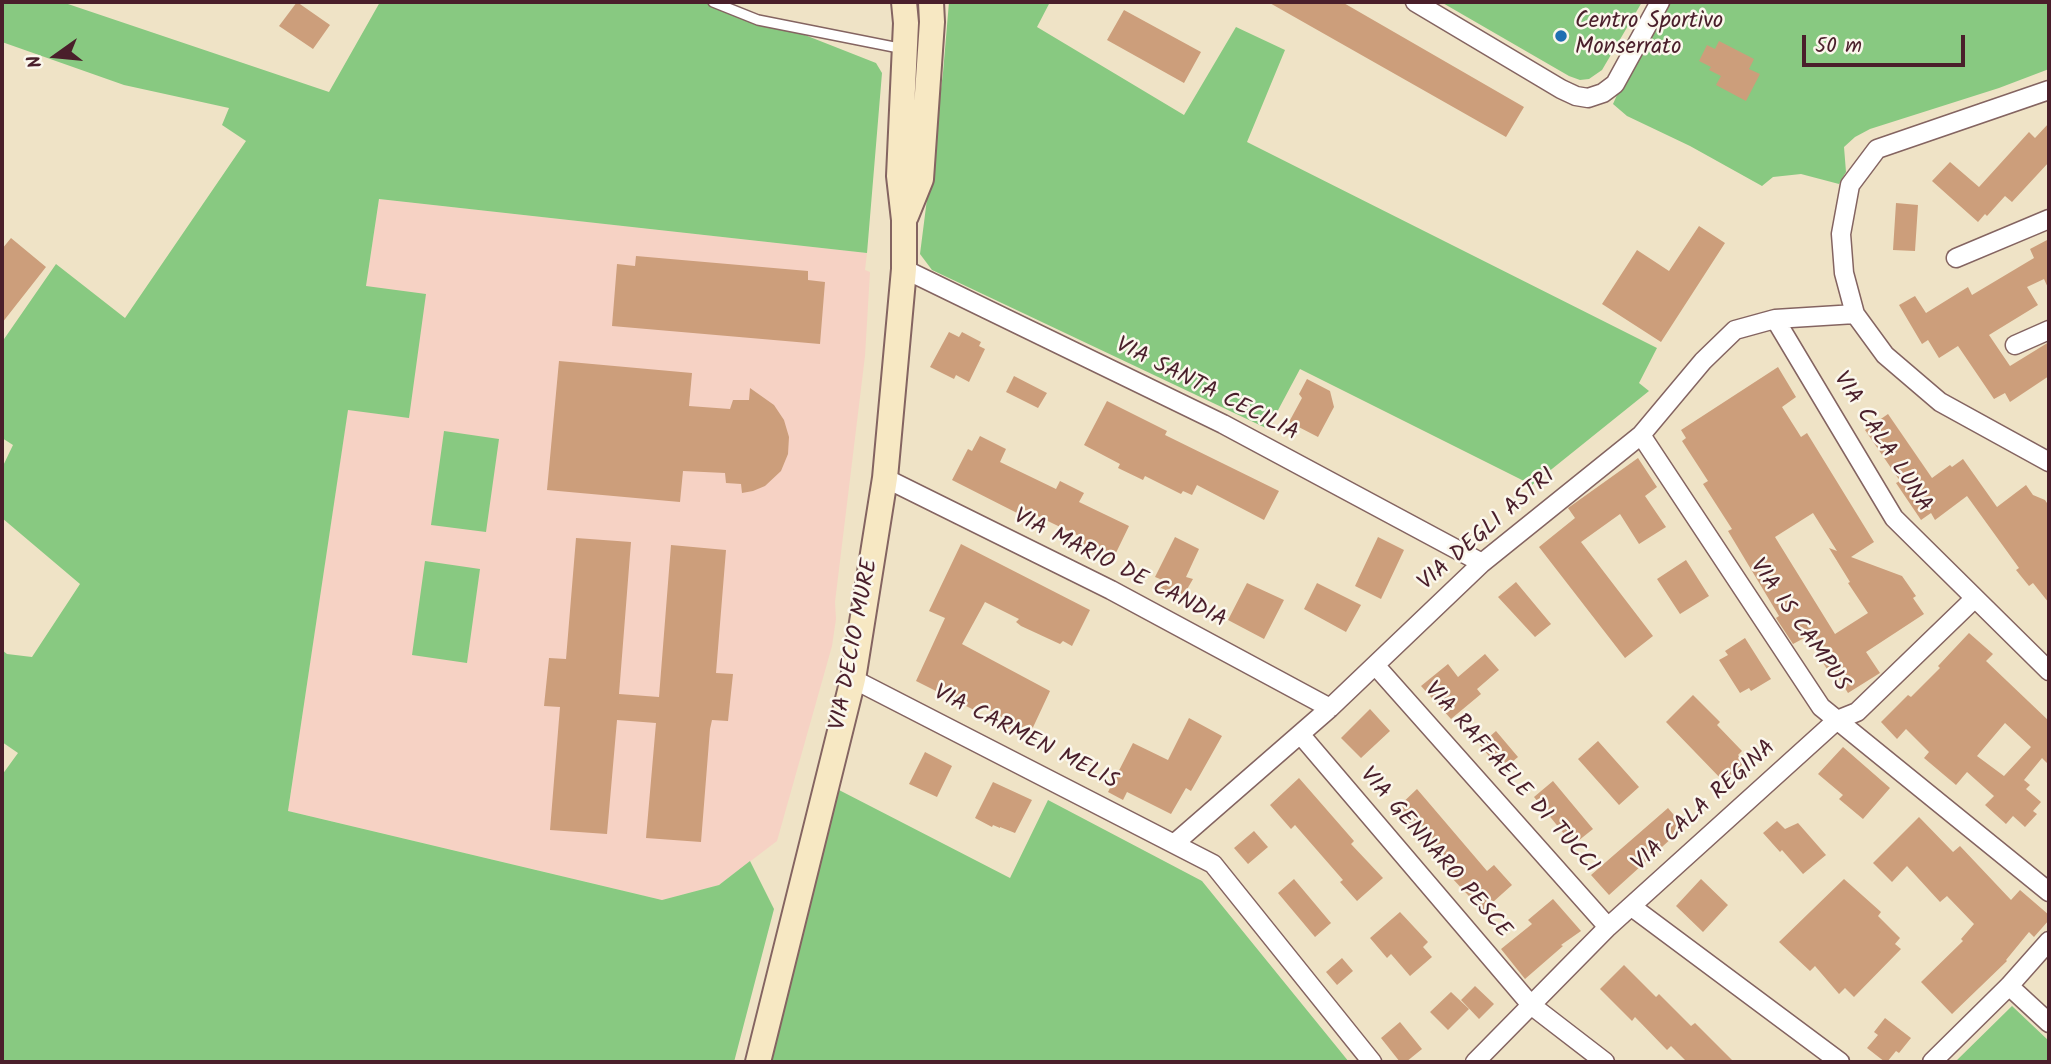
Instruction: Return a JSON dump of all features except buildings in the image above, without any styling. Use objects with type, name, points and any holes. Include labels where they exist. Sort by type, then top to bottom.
[{"type":"street","name":"VIA DECIO MURE","points":[[758,1062],[853,679],[885,478],[904,269],[904,220],[899,176],[906,23],[904,2]]},
{"type":"street","name":"VIA DECIO MURE","points":[[904,220],[921,179],[932,22],[930,2]]},
{"type":"street","points":[[1415,2],[1562,89],[1588,98],[1603,93],[1615,84],[1660,2]]},
{"type":"street","points":[[2049,90],[1877,149],[1850,185],[1841,234],[1844,273],[1855,314],[1885,355],[1940,402],[2049,462]]},
{"type":"street","points":[[1956,258],[2049,219]]},
{"type":"street","name":"VIA SANTA CECILIA","points":[[904,269],[1223,424],[1482,563]]},
{"type":"street","name":"VIA DEGLI ASTRI","points":[[1175,843],[1330,708],[1482,563],[1641,435],[1703,360],[1735,330],[1775,319],[1855,314]]},
{"type":"street","name":"VIA CALA LUNA","points":[[1775,319],[1894,518],[2049,671]]},
{"type":"street","points":[[2015,345],[2049,330]]},
{"type":"street","name":"VIA IS CAMPUS","points":[[1641,435],[1821,707],[2049,892]]},
{"type":"street","name":"VIA MARIO DE CANDIA","points":[[885,478],[1111,590],[1330,708]]},
{"type":"street","name":"VIA CALA REGINA","points":[[1475,1062],[1608,927],[1837,720],[1857,712],[1975,598]]},
{"type":"street","name":"VIA RAFFAELE DI TUCCI","points":[[1375,665],[1608,927]]},
{"type":"street","name":"VIA CARMEN MELIS","points":[[853,679],[1213,864],[1372,1062]]},
{"type":"street","name":"VIA GENNARO PESCE","points":[[1300,734],[1531,1005],[1605,1062]]},
{"type":"street","points":[[1632,907],[1840,1062]]},
{"type":"street","points":[[1932,1062],[2009,986],[2049,941]]},
{"type":"street","points":[[2009,986],[2049,1023]]},
{"type":"lane","points":[[713,2],[758,20],[905,49]]},
{"type":"shaded area","points":[[379,199],[867,253],[865,270],[870,272],[865,356],[832,646],[777,841],[719,885],[662,900],[288,811]]},
{"type":"green space","points":[[2,2],[62,2],[329,92],[380,2],[721,2],[876,63],[882,73],[867,253],[379,199],[366,286],[426,294],[409,418],[348,410],[288,811],[662,900],[719,885],[750,861],[774,909],[734,1062],[2,1062],[2,775],[18,753],[2,742],[2,650],[7,654],[32,657],[80,584],[2,518],[2,468],[13,445],[2,438],[2,342],[56,264],[125,318],[246,141],[222,125],[229,108],[124,85],[2,42]]},
{"type":"green space","points":[[949,2],[1050,2],[1037,27],[1184,115],[1236,27],[1285,50],[1247,142],[1657,348],[1639,383],[1649,391],[1532,485],[1300,369],[1268,429],[932,270],[920,254],[943,73]]},
{"type":"green space","name":"Centro Sportivo Monserrato","points":[[1441,2],[1642,2],[1602,70],[1589,79],[1580,80]]},
{"type":"green space","points":[[1671,2],[2049,2],[2049,69],[1999,88],[1870,129],[1855,137],[1844,147],[1846,172],[1839,184],[1801,174],[1773,177],[1762,186],[1690,146],[1627,116],[1613,104]]},
{"type":"green space","points":[[444,431],[499,439],[486,532],[431,525]]},
{"type":"green space","points":[[425,561],[480,569],[467,663],[412,655]]},
{"type":"green space","points":[[839,790],[1010,878],[1048,800],[1202,881],[1349,1062],[768,1062],[825,834]]},
{"type":"green space","points":[[2012,1006],[2049,1041],[2049,1062],[1955,1062]]},
{"type":"place","name":"Centro Sportivo Monserrato","points":[[1561,36]]}]
